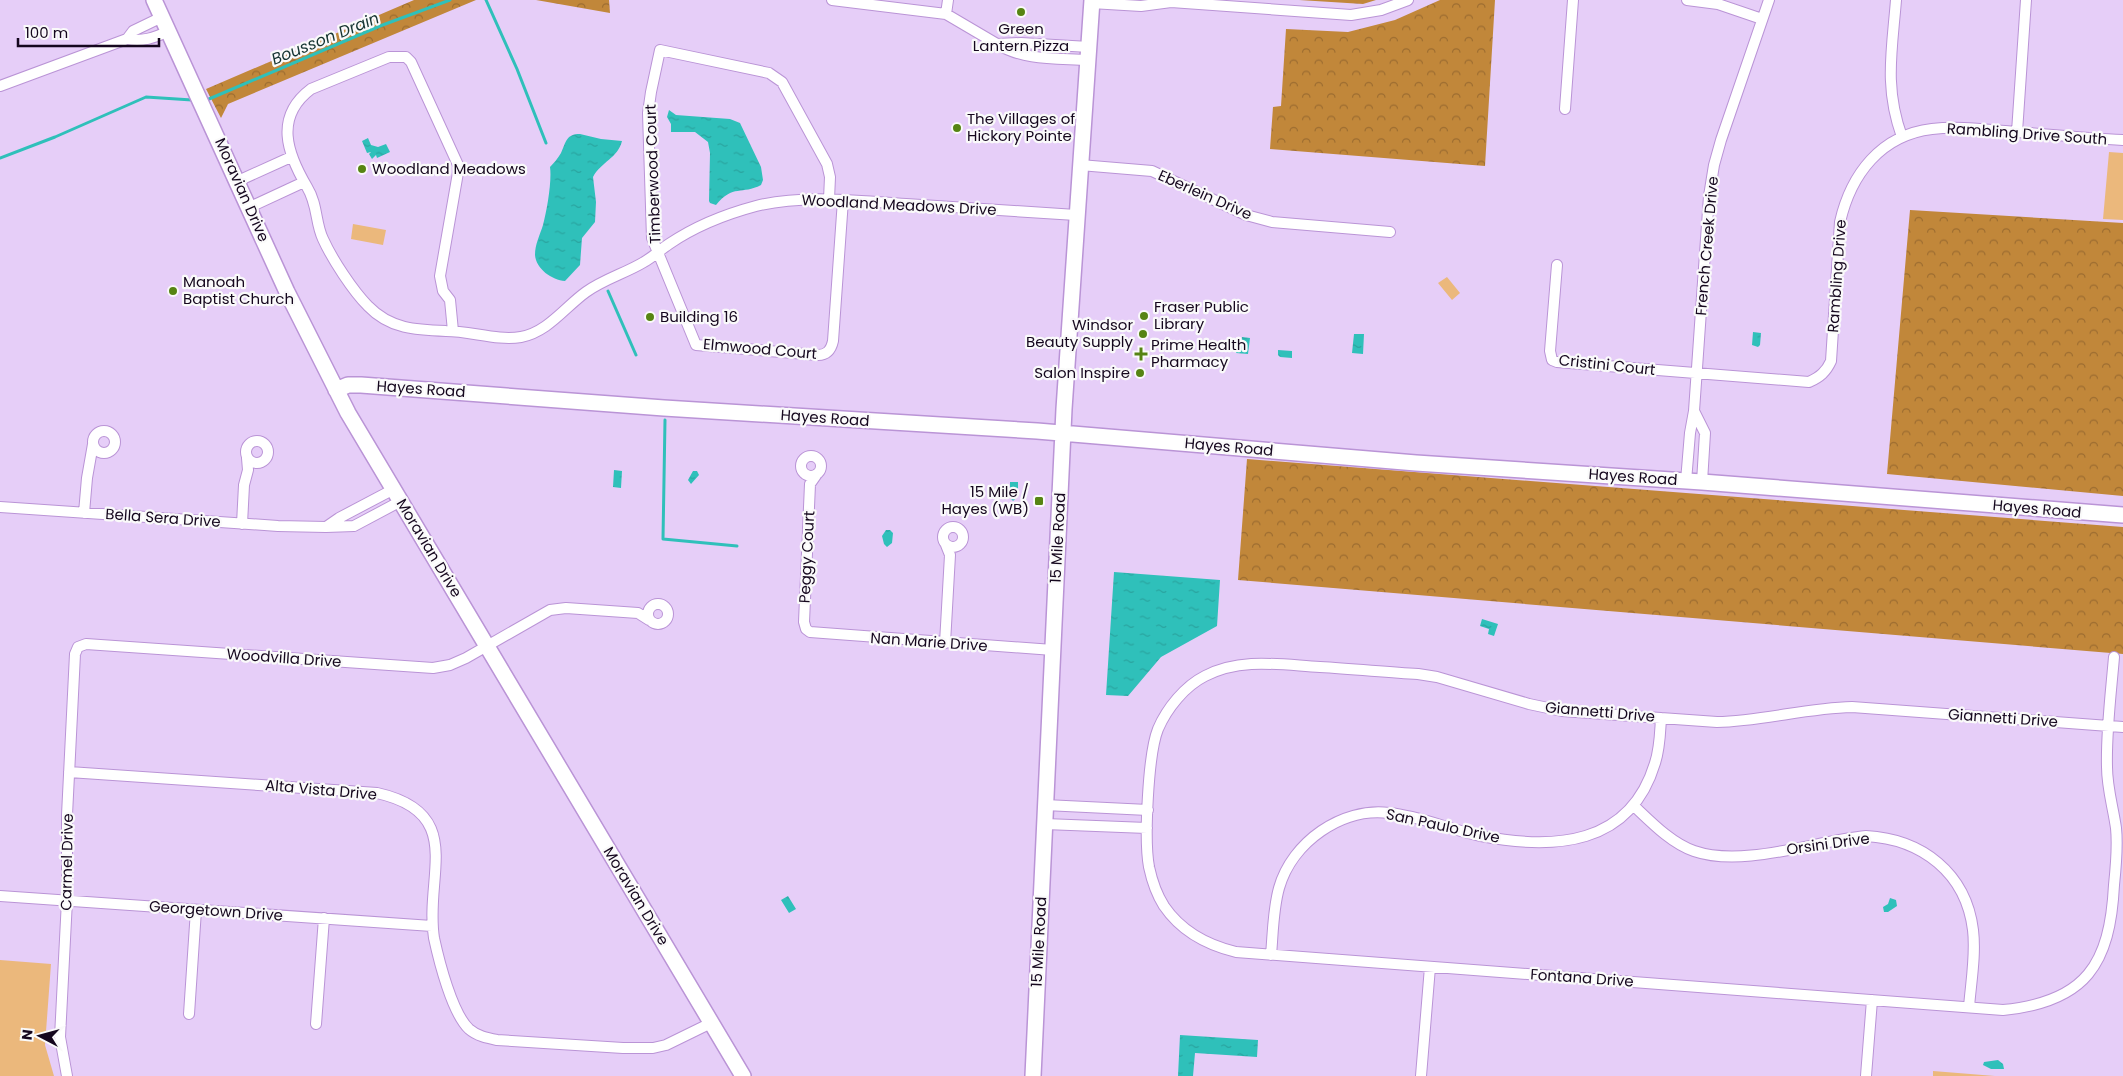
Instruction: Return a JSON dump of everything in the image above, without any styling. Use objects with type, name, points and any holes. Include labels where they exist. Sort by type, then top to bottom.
[{"type":"street","name":"Moravian Drive","points":[[154,0],[250,207],[287,292],[336,390],[742,1076]]},
{"type":"street","points":[[832,0],[946,14],[1011,52],[1024,56],[1088,53]]},
{"type":"street","points":[[946,14],[948,0]]},
{"type":"street","points":[[1091,2],[1141,6],[1168,1],[1352,15],[1375,12],[1408,0]]},
{"type":"street","points":[[1564,110],[1573,0]]},
{"type":"street","points":[[1687,0],[1718,4],[1762,19]]},
{"type":"street","name":"French Creek Drive","points":[[1686,481],[1697,374],[1708,196],[1714,165],[1768,0]]},
{"type":"street","points":[[1896,0],[1890,70],[1891,96],[1894,115],[1902,137]]},
{"type":"street","points":[[2017,132],[2026,0]]},
{"type":"street","name":"15 Mile Road","points":[[1033,1076],[1063,433],[1091,2]]},
{"type":"street","points":[[127,39],[133,31],[162,16]]},
{"type":"street","points":[[0,86],[127,39],[138,41],[154,38],[169,31]]},
{"type":"street","name":"Timberwood Court","points":[[657,254],[652,238],[648,113],[660,50],[769,73],[777,77],[782,82],[827,164],[830,177],[829,199]]},
{"type":"street","name":"Woodland Meadows Drive","points":[[453,331],[450,300],[443,290],[440,276],[459,167],[411,62],[406,57],[389,57],[311,90],[303,96],[291,114],[288,126],[288,148],[314,200],[323,239],[360,296],[369,308],[382,318],[407,329],[521,337],[544,328],[589,290],[628,271],[657,254],[669,244],[733,213],[781,202],[829,199],[1076,215]]},
{"type":"street","name":"Rambling Drive South","points":[[1902,137],[1926,130],[1950,128],[2123,140]]},
{"type":"street","name":"Rambling Drive","points":[[1697,374],[1809,382],[1821,376],[1827,370],[1831,361],[1840,222],[1848,194],[1863,168],[1879,152],[1902,137]]},
{"type":"street","points":[[238,181],[291,157]]},
{"type":"street","name":"Eberlein Drive","points":[[1080,165],[1152,171],[1246,215],[1272,222],[1390,232]]},
{"type":"street","points":[[250,207],[304,182]]},
{"type":"street","name":"Elmwood Court","points":[[657,254],[696,345],[823,355],[830,350],[833,341],[843,200]]},
{"type":"street","name":"Cristini Court","points":[[1557,265],[1550,351],[1552,360],[1556,362],[1697,374]]},
{"type":"street","name":"Hayes Road","points":[[336,390],[348,385],[361,385],[664,408],[1063,433],[1416,463],[1702,482],[2123,515]]},
{"type":"street","points":[[1694,411],[1705,433],[1702,482]]},
{"type":"street","points":[[84,513],[87,478],[94,437],[100,432],[107,431],[113,435],[116,442],[113,449],[91,459]]},
{"type":"street","points":[[93,444],[97,451],[104,454]]},
{"type":"street","points":[[809,455],[816,456],[820,461],[821,468],[817,474],[810,484],[801,468],[801,462],[809,455]]},
{"type":"street","points":[[242,524],[244,485],[250,464]]},
{"type":"street","points":[[804,474],[811,476],[817,474]]},
{"type":"street","name":"Peggy Court","points":[[806,629],[804,622],[810,484]]},
{"type":"street","name":"Bella Sera Drive","points":[[0,507],[242,524],[326,527],[354,526],[397,495]]},
{"type":"street","points":[[945,643],[951,549]]},
{"type":"street","points":[[660,603],[666,606],[669,613],[667,619],[662,624],[655,624],[638,612],[660,603]]},
{"type":"street","points":[[649,620],[648,613],[650,607]]},
{"type":"street","name":"Woodvilla Drive","points":[[78,647],[86,644],[433,668],[450,665],[487,647],[550,610],[566,608],[638,612]]},
{"type":"street","name":"Nan Marie Drive","points":[[806,629],[814,633],[1053,650]]},
{"type":"street","name":"Carmel Drive","points":[[67,1076],[60,1037],[67,900],[66,841],[69,772],[75,654],[78,647]]},
{"type":"street","name":"Fontana Drive","points":[[1148,810],[1149,866],[1155,887],[1164,905],[1180,925],[1199,938],[1220,948],[1236,952],[2003,1010],[2024,1008],[2046,1003],[2068,992],[2086,976],[2105,945],[2112,921],[2117,847],[2107,766],[2114,657]]},
{"type":"street","name":"Giannetti Drive","points":[[1148,810],[1152,750],[1158,729],[1167,712],[1188,688],[1204,676],[1222,669],[1254,663],[1418,674],[1437,677],[1544,708],[1661,718],[1742,722],[1832,708],[1852,707],[2123,727]]},
{"type":"street","name":"San Paulo Drive","points":[[1271,955],[1276,901],[1284,875],[1304,845],[1324,829],[1344,819],[1374,812],[1387,812],[1479,836],[1559,842],[1587,837],[1618,820],[1633,805],[1648,782],[1655,763],[1661,718]]},
{"type":"street","name":"Alta Vista Drive","points":[[69,772],[377,793],[394,797],[417,810],[427,823],[436,841],[432,926],[437,952],[456,1009],[469,1028],[478,1035],[497,1040],[639,1049],[666,1045],[711,1023]]},
{"type":"street","points":[[1046,804],[1148,810]]},
{"type":"street","name":"Orsini Drive","points":[[1633,805],[1676,840],[1693,851],[1710,855],[1739,857],[1866,836],[1884,837],[1899,841],[1924,853],[1943,866],[1959,886],[1971,916],[1974,949],[1969,1007]]},
{"type":"street","points":[[1044,824],[1148,828]]},
{"type":"street","name":"Georgetown Drive","points":[[0,896],[432,926]]},
{"type":"street","points":[[189,1014],[196,910]]},
{"type":"street","points":[[316,1024],[324,918]]},
{"type":"street","points":[[1421,1076],[1430,967]]},
{"type":"street","points":[[1866,1076],[1872,1000]]},
{"type":"green space","points":[[414,0],[476,0],[228,104],[221,118],[206,89]]},
{"type":"green space","points":[[536,0],[609,0],[610,13]]},
{"type":"green space","points":[[1299,0],[1376,0],[1363,4]]},
{"type":"green space","points":[[1440,0],[1495,0],[1485,166],[1270,149],[1273,107],[1281,106],[1286,29],[1348,32],[1395,20]]},
{"type":"green space","points":[[1910,210],[2123,223],[2123,496],[1887,474]]},
{"type":"green space","points":[[1247,459],[2123,527],[2123,654],[1238,580]]},
{"type":"shaded area","points":[[2109,152],[2123,153],[2123,220],[2103,219]]},
{"type":"shaded area","points":[[353,224],[386,230],[383,245],[351,239]]},
{"type":"shaded area","points":[[1447,277],[1460,293],[1452,300],[1438,283]]},
{"type":"shaded area","points":[[0,960],[51,964],[45,1045],[54,1076],[0,1076]]},
{"type":"shaded area","points":[[1933,1071],[1995,1076],[1933,1076]]},
{"type":"water","points":[[669,110],[676,115],[730,119],[740,123],[761,167],[763,180],[761,185],[728,194],[716,205],[710,203],[710,153],[708,142],[695,132],[671,132],[671,124],[667,117]]},
{"type":"water","points":[[580,134],[622,141],[617,152],[600,167],[593,177],[596,202],[595,222],[582,238],[580,265],[565,281],[550,276],[538,265],[535,251],[548,204],[550,167],[560,155],[569,137]]},
{"type":"water","points":[[368,138],[371,145],[378,147],[386,144],[390,152],[377,158],[376,155],[372,159],[369,154],[371,152],[367,153],[362,141]]},
{"type":"water","points":[[1753,332],[1761,333],[1760,345],[1758,347],[1752,345]]},
{"type":"water","points":[[1354,334],[1364,334],[1363,354],[1352,353]]},
{"type":"water","points":[[1242,337],[1250,338],[1248,354],[1236,353],[1237,347],[1241,348]]},
{"type":"water","points":[[1278,350],[1292,351],[1292,358],[1280,357]]},
{"type":"water","points":[[614,470],[622,471],[621,488],[613,487]]},
{"type":"water","points":[[693,471],[697,471],[699,475],[691,484],[688,480]]},
{"type":"water","points":[[1010,482],[1018,482],[1018,496],[1013,501],[1007,494],[1010,491]]},
{"type":"water","points":[[886,530],[890,530],[893,533],[892,543],[887,547],[882,536]]},
{"type":"water","points":[[1114,572],[1220,580],[1217,626],[1161,657],[1128,696],[1106,695]]},
{"type":"water","points":[[1482,619],[1498,624],[1494,636],[1488,634],[1489,629],[1480,626]]},
{"type":"water","points":[[788,896],[796,909],[789,913],[781,900]]},
{"type":"water","points":[[1890,898],[1896,900],[1897,906],[1888,912],[1884,912],[1883,907],[1888,904]]},
{"type":"water","points":[[1180,1035],[1258,1040],[1257,1057],[1195,1053],[1193,1076],[1178,1076]]},
{"type":"water","points":[[1998,1060],[2003,1064],[2004,1069],[1991,1069],[1983,1065],[1984,1062]]},
{"type":"waterway","name":"Bousson Drain","points":[[209,99],[380,26],[450,0]]},
{"type":"waterway","name":"Bousson Drain","points":[[486,0],[517,69],[546,143]]},
{"type":"waterway","name":"Bousson Drain","points":[[0,158],[55,137],[146,97],[192,100]]},
{"type":"waterway","points":[[608,291],[636,355]]},
{"type":"waterway","points":[[665,420],[663,539],[737,546]]},
{"type":"place","name":"Green Lantern Pizza","points":[[1021,12]]},
{"type":"place","name":"The Villages of Hickory Pointe","points":[[957,128]]},
{"type":"place","name":"Woodland Meadows","points":[[362,169]]},
{"type":"place","name":"Manoah Baptist Church","points":[[173,291]]},
{"type":"place","name":"Fraser Public Library","points":[[1144,316]]},
{"type":"place","name":"Building 16","points":[[650,317]]},
{"type":"place","name":"Windsor Beauty Supply","points":[[1143,334]]},
{"type":"place","name":"Prime Health Pharmacy","points":[[1141,354]]},
{"type":"place","name":"Salon Inspire","points":[[1140,373]]},
{"type":"place","name":"15 Mile / Hayes (WB)","points":[[1039,501]]}]
